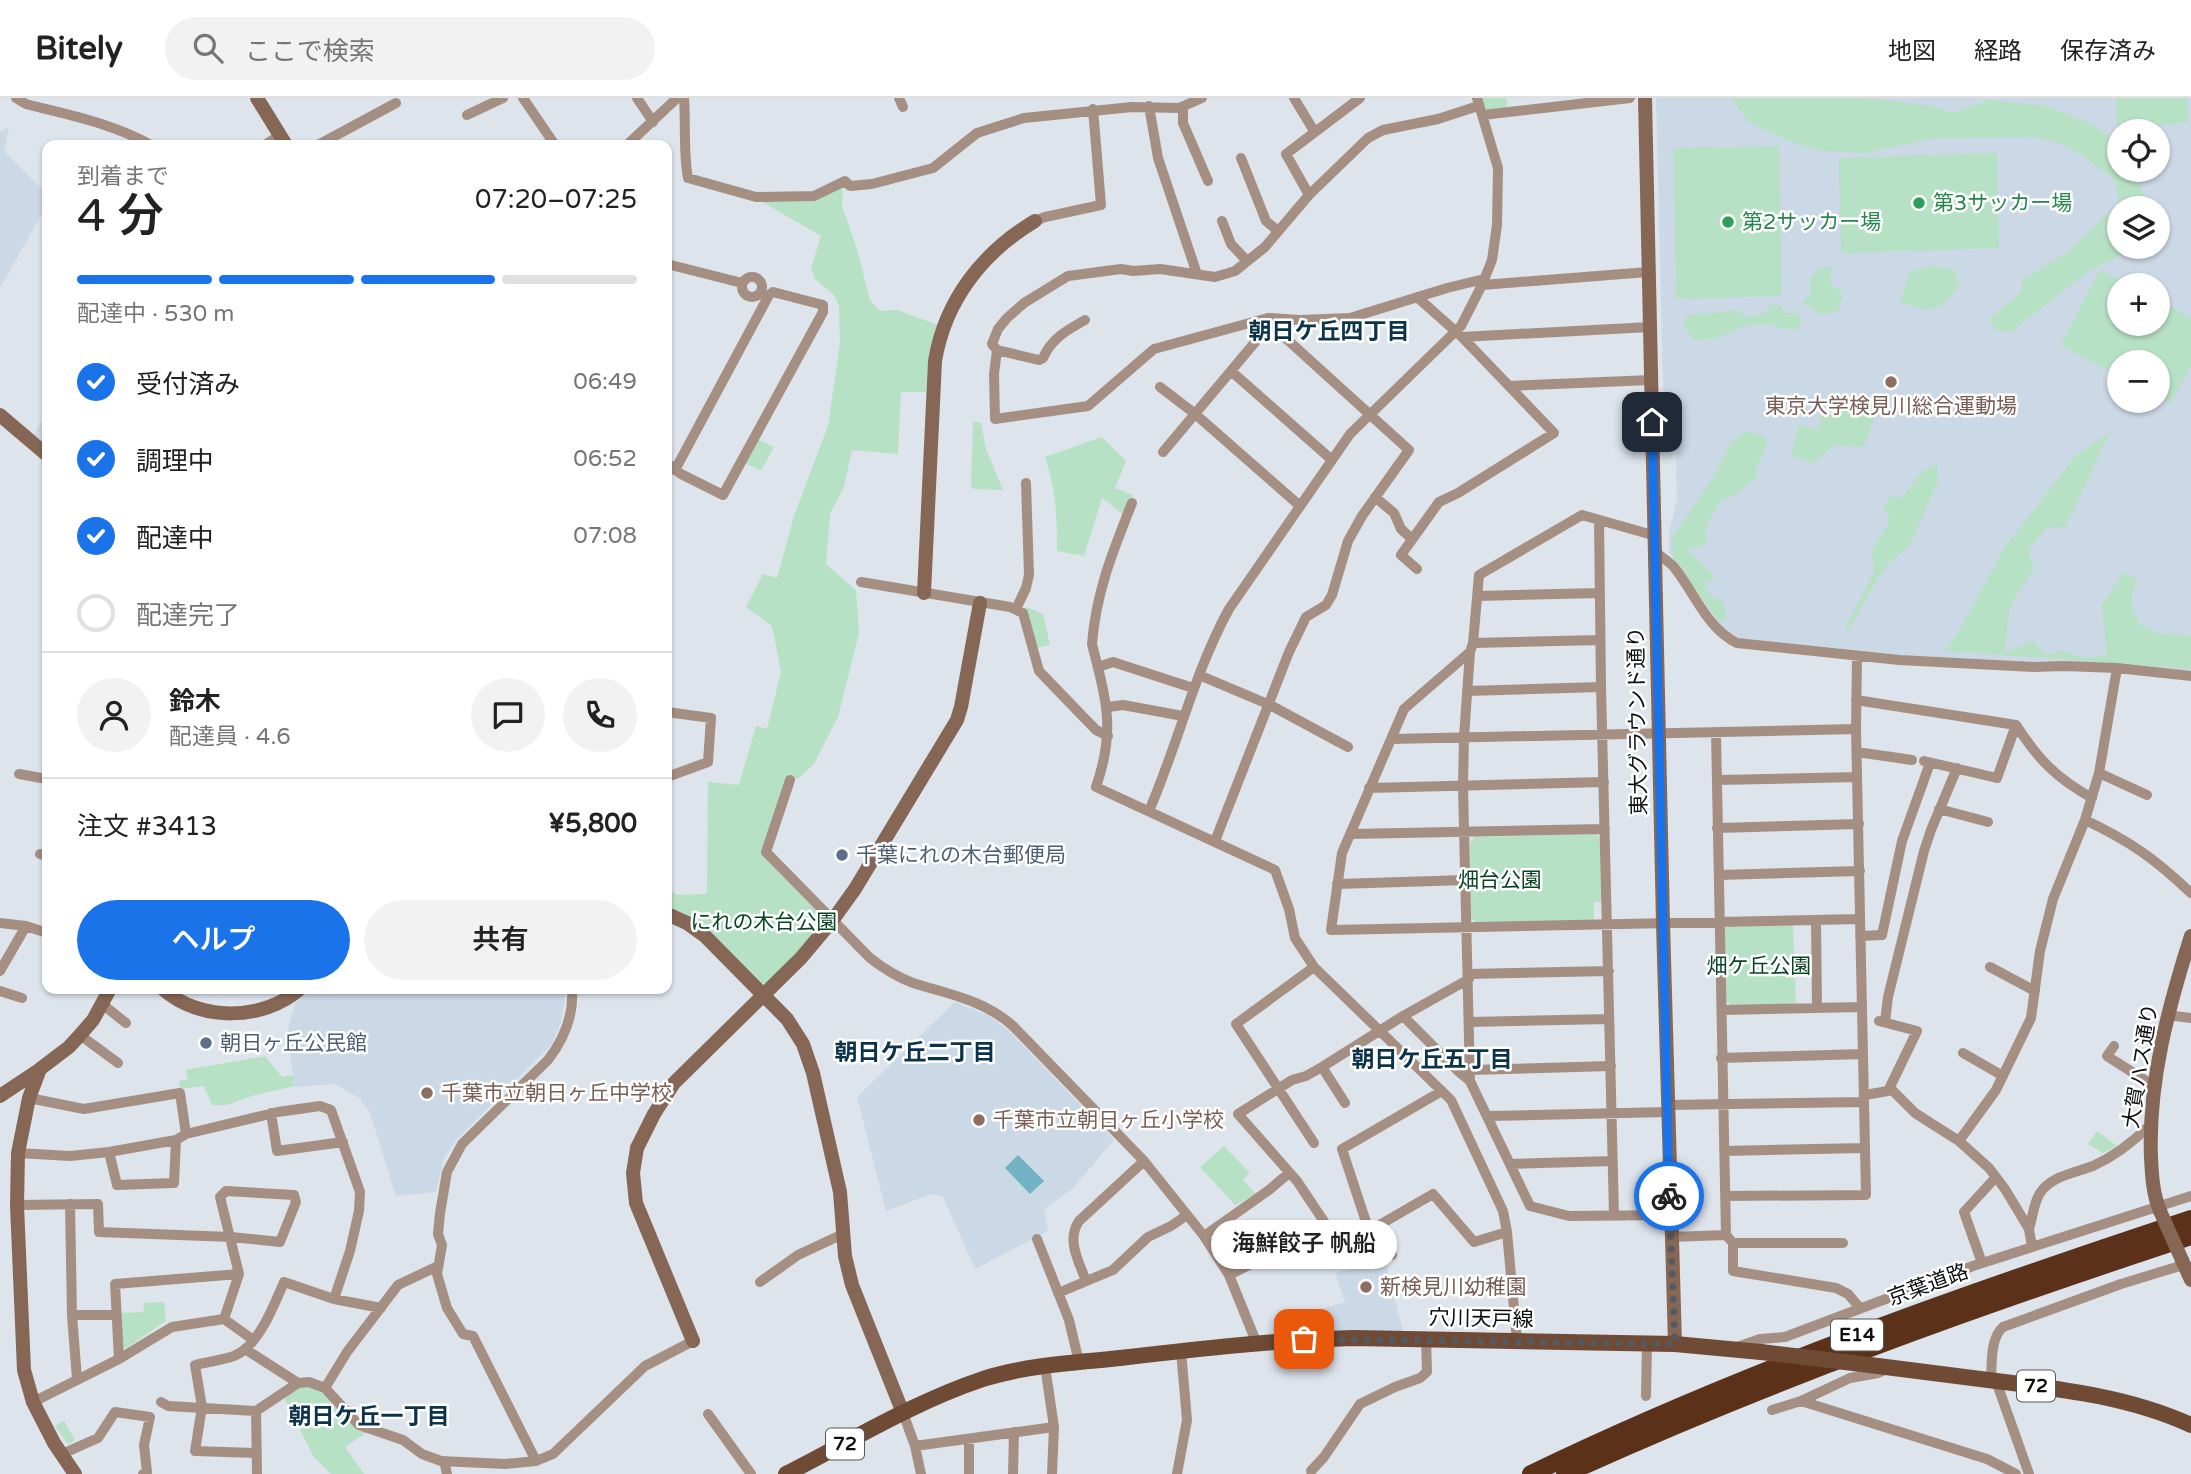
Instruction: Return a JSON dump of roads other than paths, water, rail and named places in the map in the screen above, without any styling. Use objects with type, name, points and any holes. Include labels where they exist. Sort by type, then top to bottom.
[{"type":"highway","name":"京葉道路","points":[[1531,1474],[1706,1395],[1860,1334],[2191,1219]]},
{"type":"highway","name":"京葉道路","points":[[1565,1474],[1711,1410],[1865,1349],[2191,1236]]},
{"type":"main road","name":"穴川天戸線","points":[[796,1472],[903,1413],[986,1378],[1019,1369],[1304,1339],[1647,1343],[1734,1349],[1884,1366],[2124,1402],[2191,1425]]},
{"type":"street","points":[[16,98],[26,104],[112,127],[141,140]]},
{"type":"street","points":[[257,98],[283,140]]},
{"type":"street","points":[[467,115],[503,98]]},
{"type":"street","points":[[523,98],[552,140]]},
{"type":"street","points":[[637,98],[653,122]]},
{"type":"street","points":[[633,140],[677,98]]},
{"type":"street","points":[[684,98],[686,128],[683,148],[688,178],[756,197],[814,196],[845,181],[850,186],[872,184],[917,173],[940,164],[977,133],[1024,118],[1093,109],[1183,107],[1202,98]]},
{"type":"street","points":[[1294,98],[1314,131]]},
{"type":"street","points":[[1309,195],[1286,154],[1360,98]]},
{"type":"street","points":[[1085,320],[1049,345],[1044,358],[1039,360],[997,350],[992,344],[998,329],[1007,318],[1024,303],[1068,276],[1121,269],[1160,269],[1215,277],[1226,276],[1265,247],[1309,195],[1368,138],[1382,130],[1438,119],[1479,106],[1630,98]]},
{"type":"street","name":"東大グラウンド通り","points":[[1645,98],[1662,923],[1675,1344]]},
{"type":"street","points":[[327,140],[396,103]]},
{"type":"street","points":[[1149,106],[1158,158],[1197,274]]},
{"type":"street","points":[[1149,811],[1193,688],[1214,636],[1229,609],[1350,434],[1459,335],[1492,260],[1495,237],[1498,168],[1479,106]]},
{"type":"street","points":[[1183,107],[1183,123],[1208,181]]},
{"type":"street","points":[[924,593],[935,361],[942,332],[954,303],[974,273],[996,250],[1035,221],[1101,205],[1093,109]]},
{"type":"street","points":[[1241,158],[1266,221],[1278,231]]},
{"type":"street","points":[[1222,220],[1231,244],[1247,261]]},
{"type":"street","points":[[672,265],[742,283],[747,277],[755,277],[761,282],[764,294],[672,464]]},
{"type":"street","points":[[1163,452],[1272,322],[1350,318],[1483,282],[1648,272]]},
{"type":"street","points":[[672,467],[723,495],[823,312],[823,305],[773,292],[764,294]]},
{"type":"street","points":[[1417,298],[1459,335],[1554,433],[1439,502],[1401,555],[1417,569]]},
{"type":"street","points":[[997,350],[994,374],[995,419],[1088,405],[1154,349],[1268,318],[1409,450],[1348,541],[1332,595],[1326,605],[1306,617],[1289,652],[1215,841]]},
{"type":"street","points":[[1459,335],[1650,327]]},
{"type":"street","points":[[1230,371],[1332,460]]},
{"type":"street","points":[[1509,386],[1651,380]]},
{"type":"street","points":[[1160,387],[1300,506]]},
{"type":"street","points":[[0,415],[42,451]]},
{"type":"street","points":[[1016,609],[1030,575],[1026,483]]},
{"type":"street","points":[[1375,497],[1394,513],[1401,529],[1412,539]]},
{"type":"street","points":[[1132,503],[1106,569],[1092,644],[1108,707],[1106,751],[1096,787],[1275,870],[1289,909],[1295,938],[1314,967],[1451,1100],[1503,1211],[1517,1341]]},
{"type":"street","points":[[1656,536],[1582,514],[1483,571],[1479,576],[1467,691],[1463,786],[1471,1022],[1470,1075],[1530,1206],[1569,1216],[1670,1215]]},
{"type":"street","points":[[1599,520],[1615,1215]]},
{"type":"street","points":[[1656,552],[1672,566],[1716,626],[1732,641],[1743,644],[1781,646],[1857,657],[2034,667],[2118,668],[2191,676]]},
{"type":"street","points":[[861,582],[1016,609],[1023,613],[1040,671],[1096,730],[1108,736]]},
{"type":"street","points":[[1478,596],[1600,593]]},
{"type":"street","points":[[245,1349],[298,1382],[309,1382],[325,1388],[359,1425],[403,1440],[422,1454],[444,1461],[505,1464],[537,1461],[553,1454],[645,1366],[693,1341],[636,1203],[633,1186],[634,1162],[643,1136],[674,1083],[801,958],[855,889],[957,720],[980,603]]},
{"type":"street","points":[[1600,640],[1471,647],[1404,709],[1342,853],[1331,930],[1860,919]]},
{"type":"street","points":[[1726,1196],[1866,1195],[1856,729],[1857,657]]},
{"type":"street","points":[[1098,667],[1113,662],[1193,688]]},
{"type":"street","points":[[1959,1141],[2003,1076],[2028,1026],[2040,951],[2053,899],[2085,820],[2099,773],[2118,668]]},
{"type":"street","points":[[1199,675],[1270,705],[1348,747]]},
{"type":"street","points":[[1467,691],[1601,687]]},
{"type":"street","points":[[1856,700],[2016,725],[2040,759],[2092,798]]},
{"type":"street","points":[[1108,707],[1123,705],[1184,716]]},
{"type":"street","points":[[672,713],[711,718],[708,762],[672,775]]},
{"type":"street","points":[[1857,752],[1922,761],[1997,778],[2016,725]]},
{"type":"street","points":[[1392,739],[1856,729]]},
{"type":"street","points":[[1716,733],[1721,1058],[1726,1196],[1733,1271],[1836,1288],[1849,1294],[1860,1308]]},
{"type":"street","points":[[1860,936],[1882,934],[1922,761]]},
{"type":"street","points":[[1489,1116],[1613,1114],[1723,1104],[1864,1099],[1888,1091],[1917,1031],[1882,1021],[1924,851],[1957,768]]},
{"type":"street","points":[[2099,773],[2147,795]]},
{"type":"street","points":[[19,774],[42,778]]},
{"type":"street","points":[[1717,780],[1857,777]]},
{"type":"street","points":[[790,780],[766,852],[870,958],[893,974],[911,982],[968,998],[1006,1020],[1144,1161],[1204,1236],[1229,1275],[1257,1344]]},
{"type":"street","points":[[1369,788],[1604,782]]},
{"type":"street","points":[[1939,809],[1988,821]]},
{"type":"street","points":[[2085,820],[2123,838],[2147,854],[2191,893]]},
{"type":"street","points":[[1717,828],[1858,824]]},
{"type":"street","points":[[1351,834],[1605,829]]},
{"type":"street","points":[[1719,875],[1860,871]]},
{"type":"street","points":[[1337,884],[1466,880]]},
{"type":"street","points":[[672,916],[705,936],[787,1019],[803,1044],[840,1192],[845,1256],[852,1285],[903,1413],[915,1446],[921,1474]]},
{"type":"street","points":[[1816,921],[1817,1007]]},
{"type":"street","points":[[0,923],[26,926],[42,931]]},
{"type":"street","points":[[0,971],[26,926]]},
{"type":"street","name":"大賀ハス通り","points":[[2187,1269],[2159,1209],[2152,1176],[2150,1125],[2167,1015],[2191,936]]},
{"type":"street","points":[[1314,967],[1236,1024],[1314,1143]]},
{"type":"street","points":[[1990,967],[2035,991]]},
{"type":"street","points":[[1392,1255],[1343,1245],[1297,1181],[1238,1114],[1469,976],[1609,971]]},
{"type":"street","points":[[0,991],[22,998]]},
{"type":"street","points":[[0,1096],[69,1047],[93,1020],[107,994]]},
{"type":"street","points":[[170,994],[195,1007],[232,1013],[269,1007],[291,994]]},
{"type":"street","points":[[537,1461],[473,1336],[463,1334],[447,1308],[437,1274],[442,1245],[438,1234],[444,1184],[451,1162],[461,1144],[557,1048],[570,1016],[572,994]]},
{"type":"street","points":[[102,1004],[126,1023]]},
{"type":"street","points":[[1722,1010],[1862,1007]]},
{"type":"street","points":[[2167,1015],[2191,1018]]},
{"type":"street","points":[[1403,1016],[1459,1072],[1470,1075],[1611,1066]]},
{"type":"street","points":[[1471,1022],[1609,1019]]},
{"type":"street","points":[[80,1035],[118,1063]]},
{"type":"street","points":[[2114,1046],[2107,1056],[2154,1086]]},
{"type":"street","points":[[1963,1053],[2003,1076]]},
{"type":"street","points":[[1721,1058],[1863,1054]]},
{"type":"street","points":[[1322,1066],[1345,1103]]},
{"type":"street","points":[[40,1069],[29,1098],[18,1153],[22,1354],[33,1402],[75,1474]]},
{"type":"street","points":[[1890,1088],[1915,1114],[1959,1141],[1996,1177],[2029,1229],[2032,1247]]},
{"type":"street","points":[[1369,1231],[1342,1149],[1442,1091]]},
{"type":"street","points":[[29,1098],[84,1109],[180,1093],[186,1134]]},
{"type":"street","points":[[18,1153],[70,1156],[109,1152],[176,1140],[186,1134],[271,1113],[320,1106],[331,1111],[360,1192],[359,1211],[350,1251],[334,1298]]},
{"type":"street","points":[[271,1113],[277,1152],[343,1142]]},
{"type":"street","points":[[2029,1229],[2038,1197],[2046,1186],[2113,1156],[2150,1125]]},
{"type":"street","points":[[109,1152],[117,1185],[174,1183],[176,1140]]},
{"type":"street","points":[[1724,1151],[1865,1148]]},
{"type":"street","points":[[1086,1281],[1073,1246],[1075,1227],[1079,1220],[1144,1161]]},
{"type":"street","points":[[1510,1164],[1613,1161]]},
{"type":"street","points":[[1204,1236],[1289,1173]]},
{"type":"street","points":[[1982,1263],[1964,1212],[1996,1177]]},
{"type":"street","points":[[17,1205],[98,1204],[99,1232],[231,1237],[280,1242],[296,1202],[294,1195],[226,1191],[220,1197],[231,1237],[239,1274],[225,1319]]},
{"type":"street","points":[[1329,1255],[1433,1194],[1474,1242],[1507,1232]]},
{"type":"street","points":[[1734,1349],[1760,1339],[1785,1336],[1982,1263],[2159,1209],[2191,1196]]},
{"type":"street","points":[[70,1204],[72,1315],[77,1380]]},
{"type":"street","points":[[1058,1293],[1113,1270],[1148,1237],[1187,1215]]},
{"type":"street","points":[[1229,1275],[1251,1264],[1266,1261],[1325,1223]]},
{"type":"street","points":[[760,1282],[798,1255],[844,1234]]},
{"type":"street","points":[[1671,1237],[1843,1244]]},
{"type":"street","points":[[1037,1239],[1069,1320],[1079,1362]]},
{"type":"street","points":[[325,1388],[347,1352],[398,1285],[438,1266]]},
{"type":"street","points":[[2029,1474],[1993,1381],[1997,1333],[2003,1327],[2121,1284],[2180,1266],[2187,1269]]},
{"type":"street","points":[[118,1359],[115,1284],[239,1274]]},
{"type":"street","points":[[257,1453],[195,1451],[202,1407],[195,1365],[236,1355],[245,1349],[268,1319],[284,1282],[334,1298],[381,1308]]},
{"type":"street","points":[[72,1315],[115,1315]]},
{"type":"street","points":[[33,1402],[118,1359],[172,1326],[225,1319],[253,1339]]},
{"type":"street","points":[[1311,1471],[1324,1457],[1360,1404],[1420,1378],[1427,1372],[1426,1339]]},
{"type":"street","points":[[1646,1396],[1647,1343]]},
{"type":"street","points":[[1177,1474],[1187,1420],[1181,1351]]},
{"type":"street","points":[[1045,1366],[1054,1427],[1052,1474]]},
{"type":"street","points":[[1772,1410],[1801,1401],[1850,1378],[1878,1373],[1884,1366]]},
{"type":"street","points":[[161,1402],[169,1406],[256,1411],[298,1382]]},
{"type":"street","points":[[1801,1401],[1987,1458],[2016,1474]]},
{"type":"street","points":[[256,1411],[257,1474]]},
{"type":"street","points":[[62,1454],[98,1438],[115,1412],[150,1417],[144,1445],[147,1472],[143,1474]]},
{"type":"street","points":[[708,1414],[751,1474]]},
{"type":"street","points":[[915,1446],[1054,1427]]},
{"type":"street","points":[[1013,1474],[1014,1432]]},
{"type":"street","points":[[969,1439],[969,1474]]},
{"type":"street","points":[[444,1461],[447,1474]]},
{"type":"water","points":[[1018,1155],[1044,1181],[1030,1194],[1005,1168]]},
{"type":"place","name":"第3サッカー場","points":[[1919,203]]},
{"type":"place","name":"第2サッカー場","points":[[1728,222]]},
{"type":"place","name":"東京大学検見川総合運動場","points":[[1891,382]]},
{"type":"place","name":"千葉にれの木台郵便局","points":[[842,855]]},
{"type":"place","name":"朝日ヶ丘公民館","points":[[206,1043]]},
{"type":"place","name":"千葉市立朝日ヶ丘中学校","points":[[427,1093]]},
{"type":"place","name":"千葉市立朝日ヶ丘小学校","points":[[979,1120]]},
{"type":"place","name":"新検見川幼稚園","points":[[1366,1287]]},
{"type":"place","name":"海鮮餃子 帆船","points":[[1304,1339]]},
{"type":"district","name":"朝日ケ丘四丁目","points":[[1329,332]]},
{"type":"district","name":"朝日ケ丘二丁目","points":[[915,1053]]},
{"type":"district","name":"朝日ケ丘五丁目","points":[[1432,1060]]},
{"type":"district","name":"朝日ケ丘一丁目","points":[[369,1417]]},
{"type":"park label","name":"畑台公園","points":[[1500,880]]},
{"type":"park label","name":"にれの木台公園","points":[[764,922]]},
{"type":"park label","name":"畑ケ丘公園","points":[[1759,966]]}]
